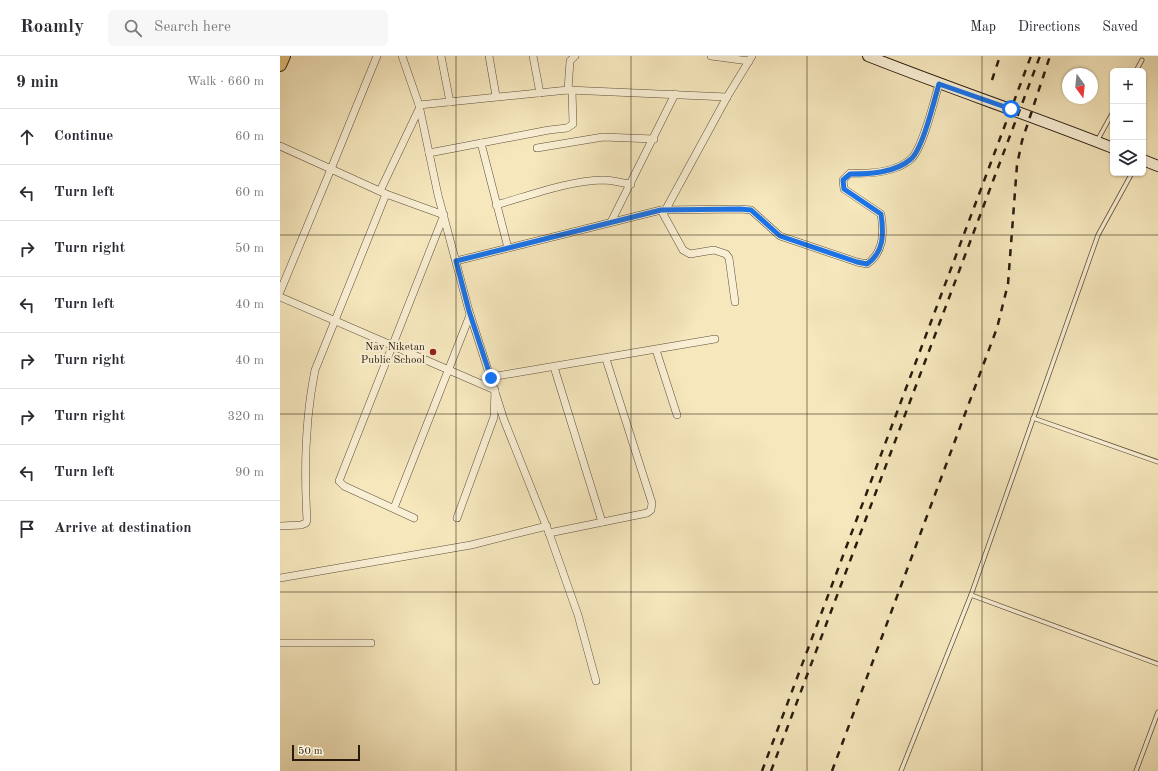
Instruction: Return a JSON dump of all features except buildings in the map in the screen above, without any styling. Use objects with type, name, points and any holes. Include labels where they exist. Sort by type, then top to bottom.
[{"type":"main road","points":[[280,65],[284,56]]},
{"type":"main road","points":[[868,56],[939,84],[1110,147]]},
{"type":"main road","points":[[1146,161],[1158,166]]},
{"type":"street","points":[[280,292],[377,56]]},
{"type":"street","points":[[402,56],[419,107],[444,215],[470,315],[504,420],[548,529],[578,615],[596,681]]},
{"type":"street","points":[[441,56],[450,102]]},
{"type":"street","points":[[489,56],[496,96]]},
{"type":"street","points":[[533,56],[540,93]]},
{"type":"street","points":[[429,153],[571,126],[573,124],[570,90],[570,61],[575,56]]},
{"type":"street","points":[[664,210],[727,97],[751,59],[711,56]]},
{"type":"street","points":[[456,261],[664,210],[751,210],[780,236],[867,264],[875,258],[884,234],[881,214],[844,189],[843,180],[850,174],[873,174],[895,168],[912,158],[924,135],[939,84]]},
{"type":"street","points":[[419,107],[496,96],[570,90],[727,97]]},
{"type":"street","points":[[611,222],[654,139],[675,94]]},
{"type":"street","points":[[280,526],[301,525],[306,523],[307,520],[305,461],[310,396],[315,370],[383,193],[419,107]]},
{"type":"street","points":[[537,148],[603,138],[654,139]]},
{"type":"street","points":[[481,143],[508,248]]},
{"type":"street","points":[[280,146],[383,193],[444,215]]},
{"type":"street","points":[[496,205],[557,187],[585,182],[605,180],[631,184]]},
{"type":"street","points":[[664,210],[683,250],[690,254],[714,250],[726,254],[729,258],[736,302]]},
{"type":"street","points":[[414,518],[344,486],[339,481],[444,215]]},
{"type":"street","points":[[280,297],[393,344],[495,390]]},
{"type":"street","points":[[394,508],[470,315]]},
{"type":"street","points":[[491,378],[715,339]]},
{"type":"street","points":[[656,350],[676,415]]},
{"type":"street","points":[[280,578],[471,545],[548,529],[602,522],[647,513],[651,510],[652,502],[606,359]]},
{"type":"street","points":[[554,368],[602,522]]},
{"type":"street","points":[[457,518],[494,417],[495,390]]},
{"type":"street","points":[[280,643],[371,643]]},
{"type":"lane","points":[[1138,68],[1142,60]]},
{"type":"lane","points":[[1096,141],[1110,117]]},
{"type":"lane","points":[[901,771],[971,595],[1098,235],[1130,176]]},
{"type":"lane","points":[[1033,418],[1158,462]]},
{"type":"lane","points":[[971,595],[1158,664]]},
{"type":"lane","points":[[1136,771],[1158,712]]},
{"type":"railway","points":[[992,80],[1000,56]]},
{"type":"railway","points":[[762,771],[1031,56]]},
{"type":"railway","points":[[771,771],[1040,56]]},
{"type":"railway","points":[[832,771],[997,328],[1008,284],[1017,165],[1022,141],[1050,56]]},
{"type":"place","name":"Nav Niketan Public School","points":[[433,352]]},
{"type":"route","points":[[491,378],[470,315],[456,261],[666,209],[740,209],[751,210],[763,219],[780,236],[867,264],[875,258],[884,234],[881,214],[872,206],[844,189],[843,180],[850,174],[873,174],[895,168],[912,158],[924,135],[939,84],[1011,109]]}]
